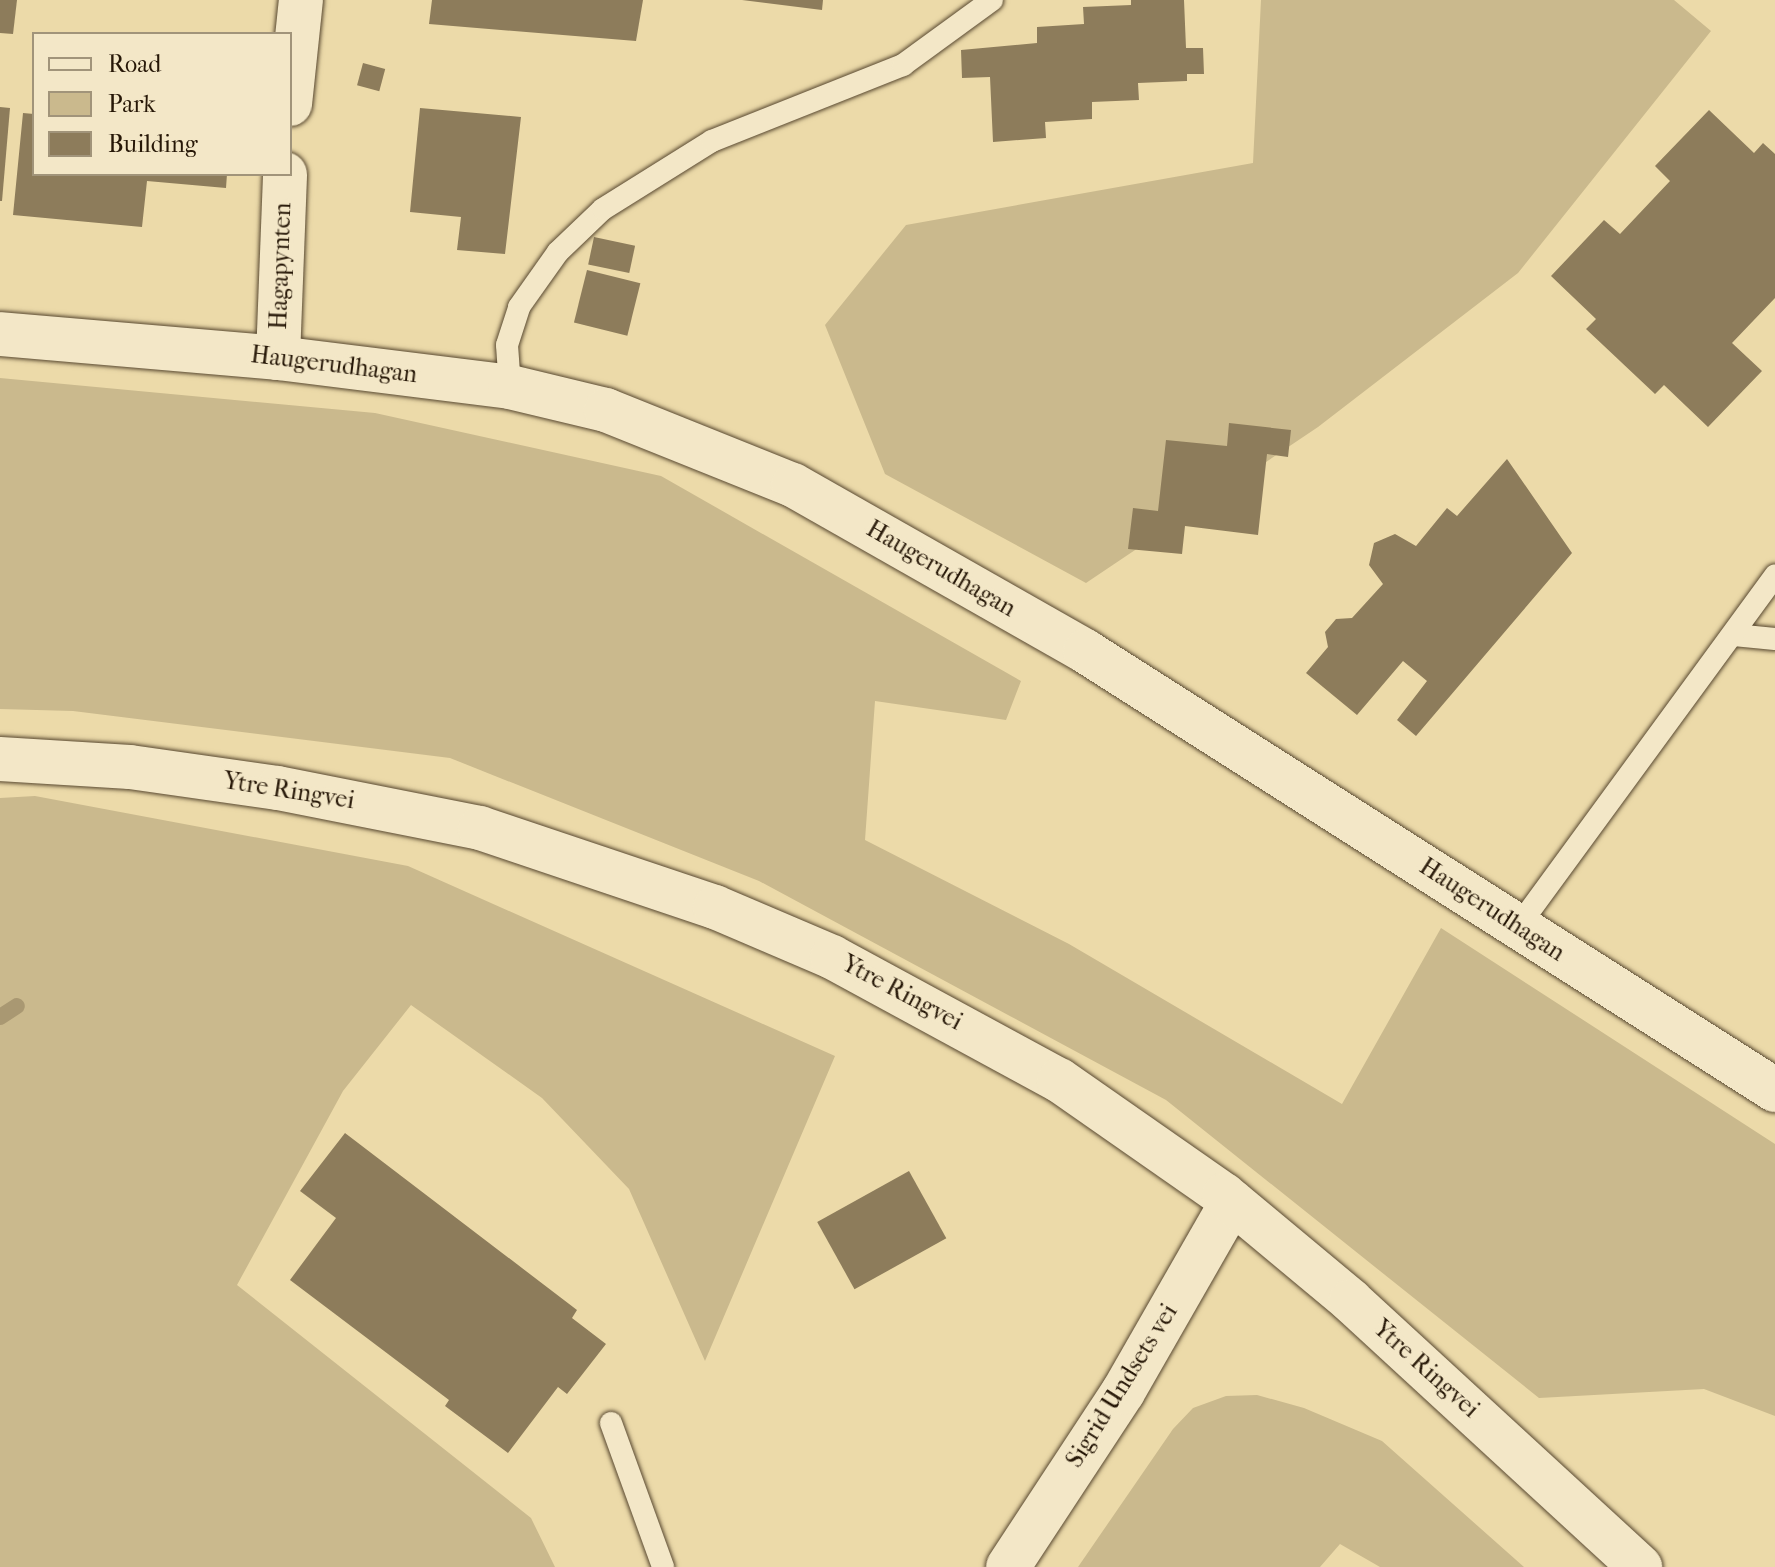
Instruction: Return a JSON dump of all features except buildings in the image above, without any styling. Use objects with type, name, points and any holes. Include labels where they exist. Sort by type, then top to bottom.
[{"type":"street","points":[[292,85],[301,0]]},
{"type":"street","name":"Hagapynten","points":[[278,358],[285,176]]},
{"type":"street","name":"Haugerudhagan","points":[[0,334],[278,358],[510,387],[606,410],[793,485],[1085,651],[1520,924],[1620,994],[1775,1090]]},
{"type":"street","name":"Ytre Ringvei","points":[[0,759],[130,767],[375,805],[480,828],[601,866],[832,957],[957,1021],[1059,1080],[1232,1202],[1373,1321],[1640,1567]]},
{"type":"street","name":"Sigrid Undsets vei","points":[[1008,1567],[1123,1392],[1232,1202]]},
{"type":"lane","points":[[510,387],[507,345],[519,307],[558,252],[603,209],[712,141],[903,65],[992,0]]},
{"type":"lane","points":[[1520,924],[1775,575]]},
{"type":"lane","points":[[1734,635],[1775,639]]},
{"type":"lane","points":[[611,1423],[663,1567]]},
{"type":"green space","points":[[1261,0],[1674,0],[1711,31],[1518,273],[1318,427],[1086,583],[885,474],[825,325],[906,225],[1253,163]]},
{"type":"green space","points":[[0,378],[375,413],[661,476],[1021,681],[1006,720],[875,701],[865,840],[1069,944],[1342,1104],[1441,928],[1775,1144],[1775,1416],[1704,1389],[1539,1398],[1166,1100],[759,881],[450,758],[73,711],[0,709]]},
{"type":"green space","points":[[35,796],[408,866],[835,1056],[705,1361],[629,1189],[542,1098],[411,1005],[343,1091],[237,1285],[531,1518],[555,1567],[0,1567],[0,798]]},
{"type":"green space","points":[[1257,1395],[1304,1408],[1382,1441],[1524,1567],[1380,1567],[1340,1544],[1320,1567],[1078,1567],[1173,1429],[1193,1408],[1226,1396]]},
{"type":"waterway","points":[[0,1017],[17,1006]]}]
